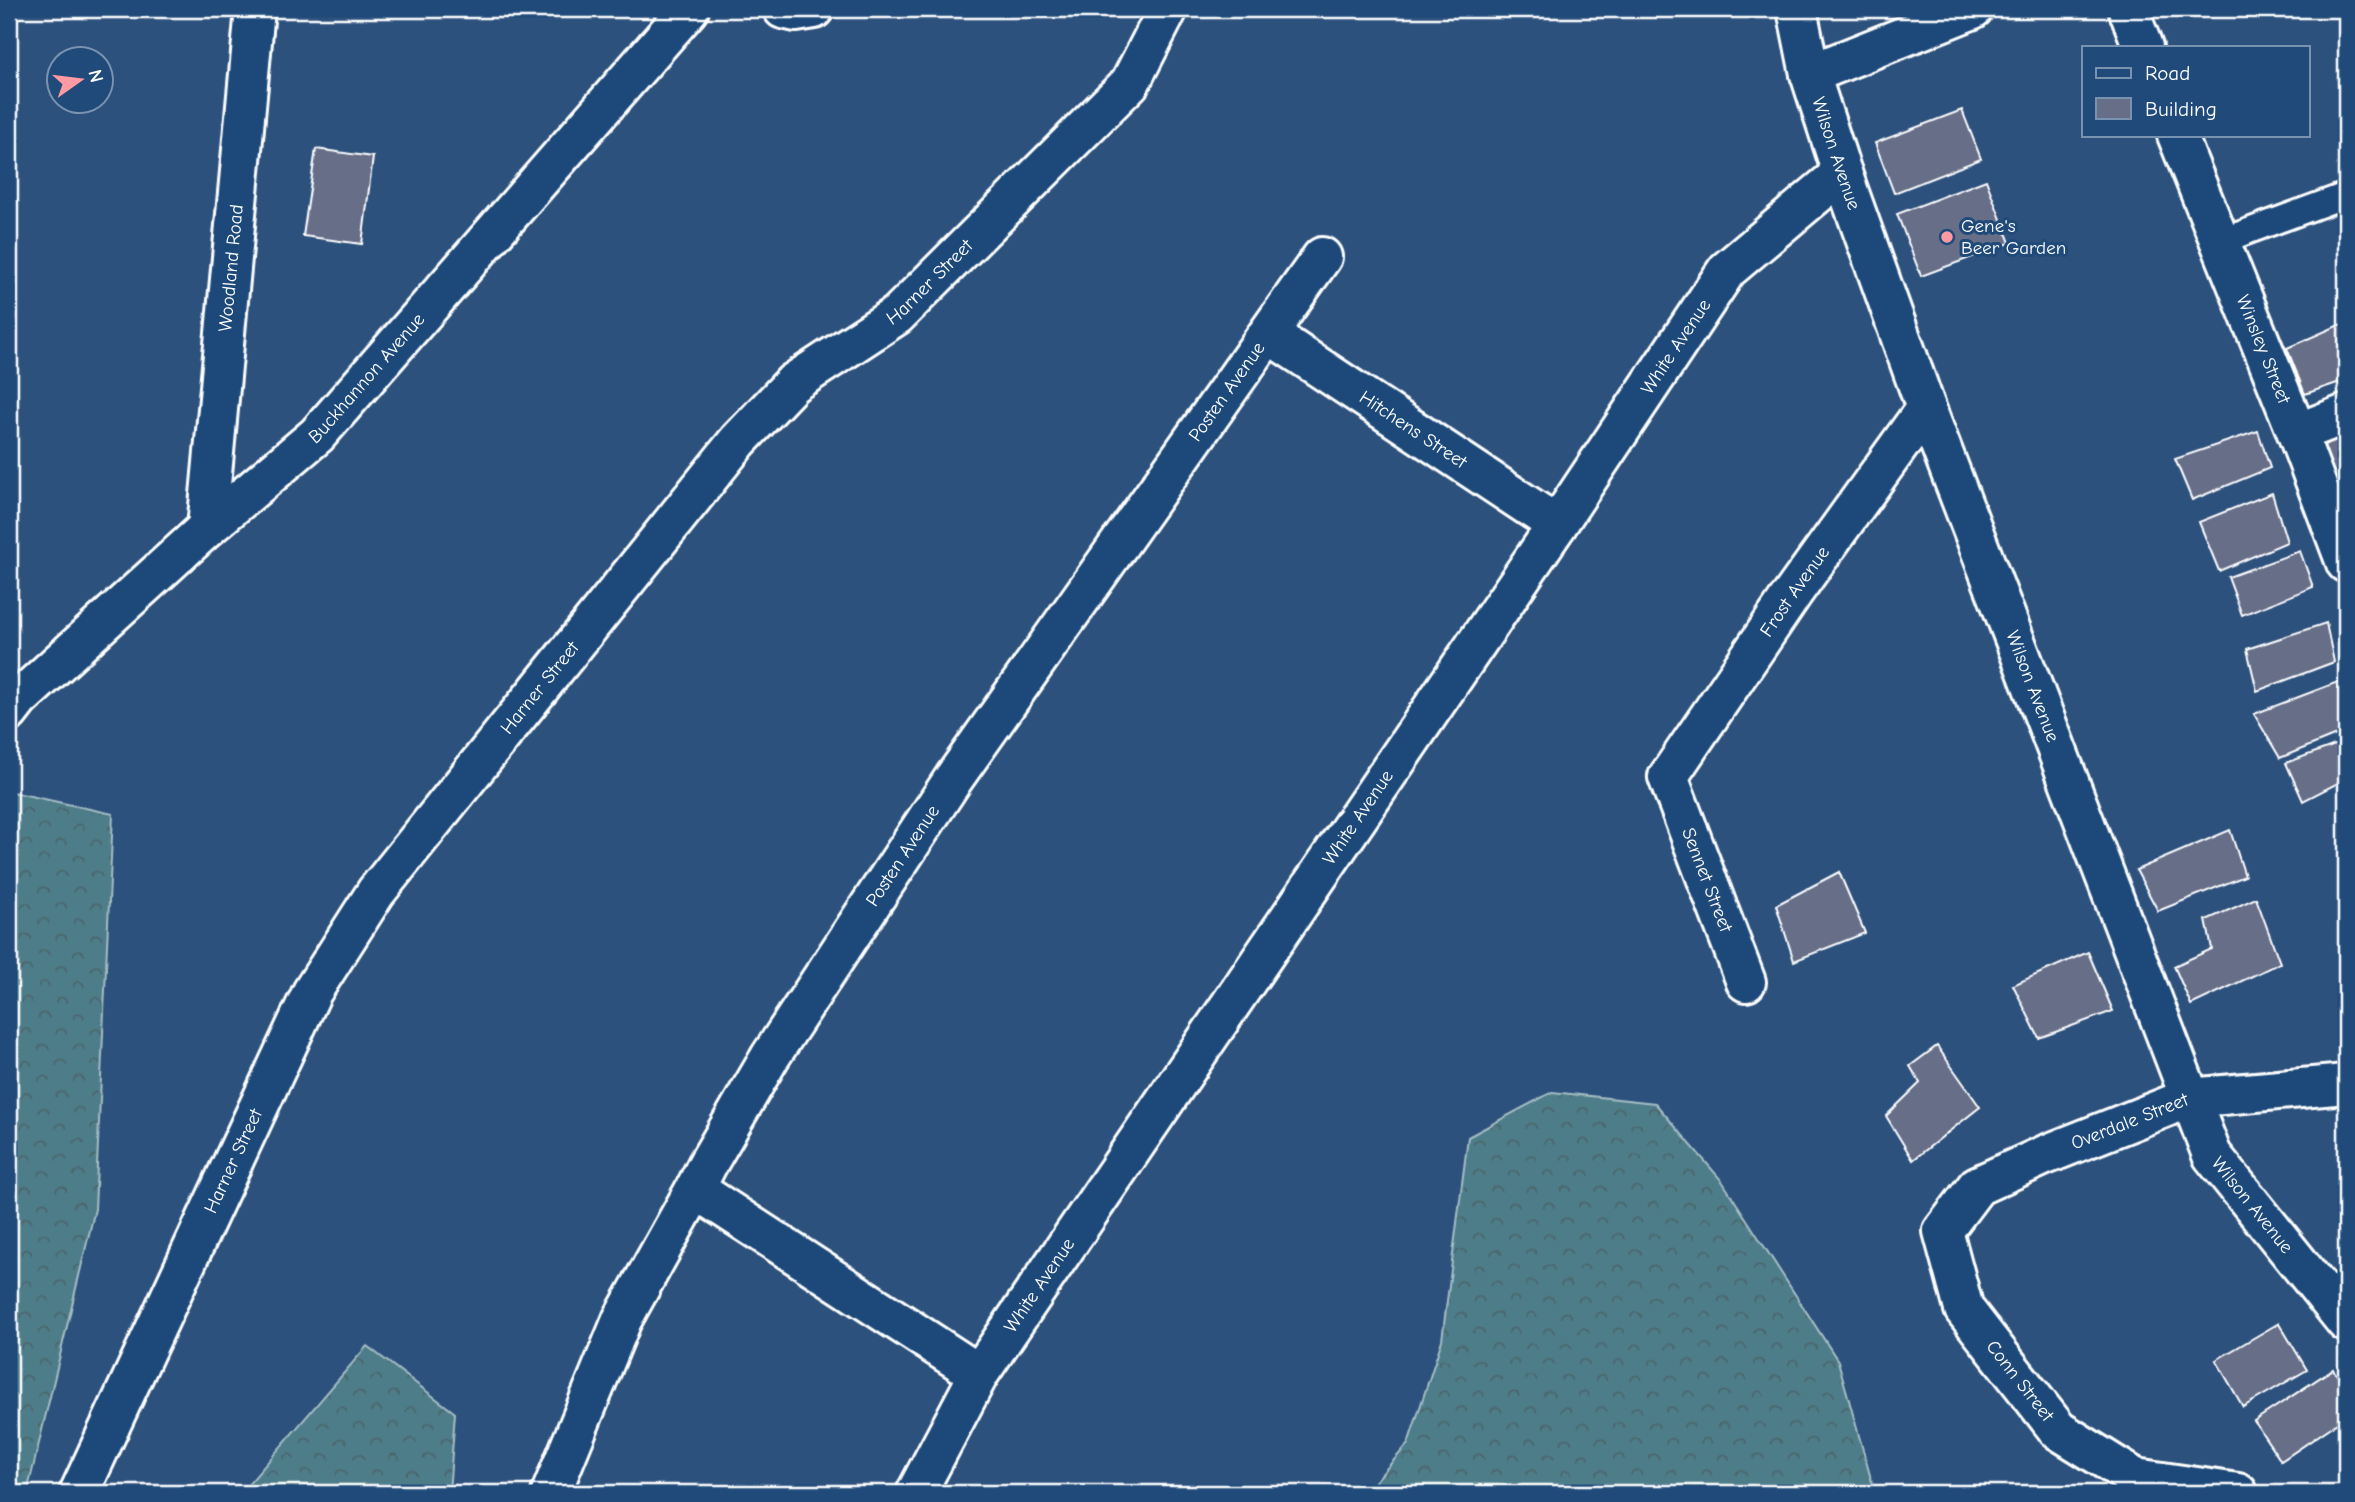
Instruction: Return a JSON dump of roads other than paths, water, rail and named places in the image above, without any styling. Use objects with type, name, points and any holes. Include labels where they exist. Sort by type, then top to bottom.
[{"type":"street","name":"Woodland Road","points":[[207,528],[255,9]]},
{"type":"street","name":"Buckhannon Avenue","points":[[9,712],[19,699],[207,528],[317,435],[689,9]]},
{"type":"street","points":[[783,9],[796,12],[814,9]]},
{"type":"street","name":"Harner Street","points":[[79,1493],[312,992],[376,892],[738,441],[793,383],[897,315],[1130,83],[1168,9]]},
{"type":"street","name":"Wilson Avenue","points":[[1797,9],[1810,74],[1842,173],[1926,408],[2212,1155],[2346,1322]]},
{"type":"street","points":[[1810,74],[1973,9]]},
{"type":"street","points":[[2128,9],[2143,46]]},
{"type":"street","name":"Winsley Street","points":[[2177,136],[2297,433],[2346,563]]},
{"type":"street","name":"White Avenue","points":[[916,1493],[979,1374],[1727,270],[1842,173]]},
{"type":"street","name":"Posten Avenue","points":[[551,1493],[622,1320],[706,1165],[770,1057],[954,778],[1322,257]]},
{"type":"street","name":"Hitchens Street","points":[[1269,334],[1557,524]]},
{"type":"street","name":"Frost Avenue","points":[[1668,777],[1793,593],[1926,408]]},
{"type":"street","points":[[2297,433],[2346,414]]},
{"type":"street","name":"Sennet Street","points":[[1668,777],[1746,982]]},
{"type":"street","name":"Overdale Street","points":[[1943,1231],[1978,1186],[2045,1155],[2189,1098],[2346,1084]]},
{"type":"street","points":[[695,1189],[979,1374]]},
{"type":"street","name":"Conn Street","points":[[1943,1231],[1964,1308],[2058,1430],[2135,1478],[2238,1493]]},
{"type":"lane","points":[[2219,242],[2346,195]]},
{"type":"place","name":"Gene's Beer Garden","points":[[1947,237]]}]
